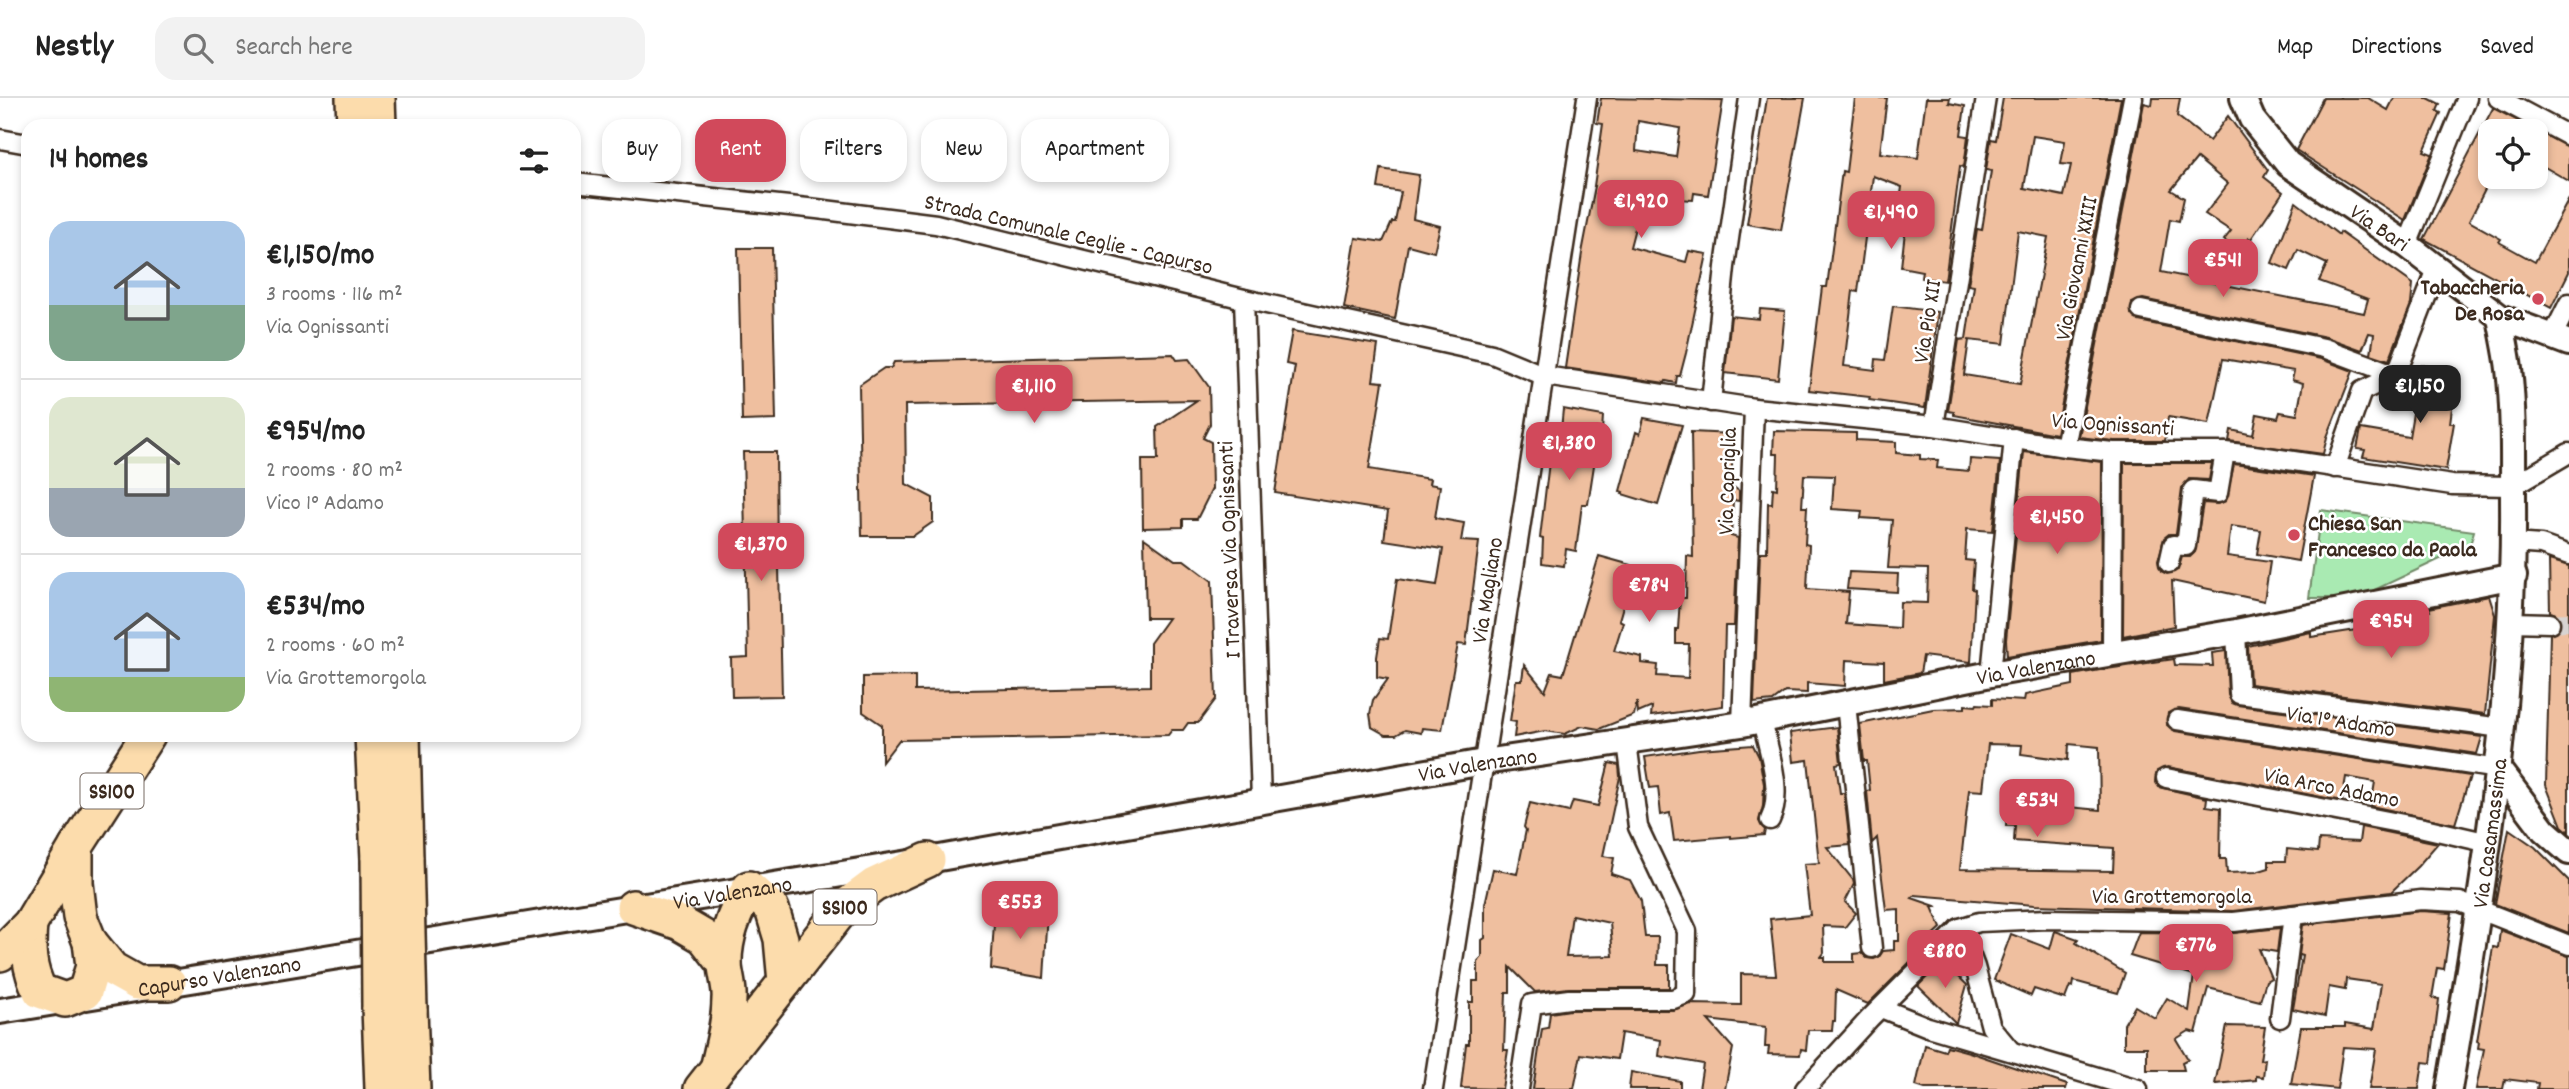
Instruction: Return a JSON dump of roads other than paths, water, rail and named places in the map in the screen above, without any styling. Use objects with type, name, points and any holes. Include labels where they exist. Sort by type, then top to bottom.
[{"type":"highway","points":[[353,98],[354,119]]},
{"type":"highway","points":[[378,98],[379,119]]},
{"type":"highway","name":"SS100","points":[[0,954],[30,924],[144,742]]},
{"type":"highway","points":[[364,742],[368,798],[387,848]]},
{"type":"highway","points":[[373,742],[387,848],[395,1008],[405,1086]]},
{"type":"highway","points":[[387,848],[402,742]]},
{"type":"highway","points":[[65,1000],[85,992],[93,966],[90,942],[80,917],[76,847]]},
{"type":"highway","name":"SS100","points":[[709,1078],[843,908],[874,885],[928,860]]},
{"type":"highway","points":[[749,888],[772,909],[781,939],[785,982]]},
{"type":"highway","name":"SS100","points":[[709,1078],[727,1024],[730,996],[725,964],[735,911],[749,888]]},
{"type":"highway","points":[[633,907],[680,923],[704,937],[725,964]]},
{"type":"highway","name":"SS100","points":[[30,924],[28,952],[31,974],[40,990],[65,1000]]},
{"type":"highway","points":[[90,942],[112,969],[136,983],[169,983]]},
{"type":"street","name":"Via Magliano","points":[[1433,1089],[1587,98]]},
{"type":"street","points":[[1711,402],[1725,267],[1749,98]]},
{"type":"street","name":"Via Pio XII","points":[[1934,426],[1986,98]]},
{"type":"street","name":"Via Giovanni XXIII","points":[[2065,447],[2133,98]]},
{"type":"street","name":"Via Bari","points":[[2243,98],[2252,118],[2288,164],[2407,245],[2500,317],[2560,340]]},
{"type":"street","points":[[2407,245],[2467,98]]},
{"type":"street","points":[[2498,98],[2569,136]]},
{"type":"street","points":[[0,139],[21,143]]},
{"type":"street","name":"Strada Comunale Ceglie - Capurso","points":[[581,184],[936,224],[1244,299],[1492,354],[1545,376]]},
{"type":"street","points":[[2335,468],[2362,391],[2396,375],[2437,269]]},
{"type":"street","name":"I Traversa Via Ognissanti","points":[[1244,299],[1261,800]]},
{"type":"street","points":[[2560,340],[2569,303]]},
{"type":"street","points":[[2141,310],[2324,348],[2396,375]]},
{"type":"street","points":[[2500,317],[2510,370],[2513,486],[2569,453]]},
{"type":"street","name":"Via Ognissanti","points":[[1545,376],[1754,408],[1934,426],[2065,447],[2113,452],[2225,452],[2452,485],[2513,486]]},
{"type":"street","name":"Via Capriglia","points":[[1754,408],[1752,722],[1774,778],[1776,808],[1770,820]]},
{"type":"street","points":[[1991,674],[2014,438]]},
{"type":"street","points":[[2112,654],[2113,452]]},
{"type":"street","points":[[2169,563],[2173,545],[2186,546],[2193,490],[2218,493],[2225,452]]},
{"type":"street","name":"Via Casamassima","points":[[2449,1089],[2479,910],[2498,769],[2514,576],[2513,486]]},
{"type":"street","points":[[2513,543],[2541,545],[2569,555]]},
{"type":"street","name":"Via Valenzano","points":[[439,938],[928,860],[1484,762],[1752,722],[1991,674],[2236,632],[2514,576]]},
{"type":"street","points":[[2511,622],[2550,623]]},
{"type":"street","points":[[2236,632],[2239,694],[2502,729]]},
{"type":"street","points":[[1846,704],[1872,948]]},
{"type":"street","name":"Via 1° Adamo","points":[[2177,720],[2498,769]]},
{"type":"street","points":[[1519,1089],[1532,1004],[1569,999],[1672,999],[1686,994],[1687,931],[1638,827],[1627,742]]},
{"type":"street","points":[[2498,769],[2544,830],[2569,852]]},
{"type":"street","name":"Via Arco Adamo","points":[[2166,778],[2489,843]]},
{"type":"street","name":"Via Grottemorgola","points":[[1960,928],[1979,922],[2034,920],[2234,922],[2421,900],[2460,902],[2569,945]]},
{"type":"street","points":[[2280,1018],[2294,915]]},
{"type":"street","points":[[1805,1089],[1960,928],[1975,967],[1991,1027],[2011,1051]]},
{"type":"street","name":"Capurso Valenzano","points":[[0,1011],[439,938]]},
{"type":"street","points":[[1881,1008],[1928,1027],[2138,1089]]},
{"type":"tunnel","points":[[2550,623],[2569,622]]},
{"type":"place","name":"Tabaccheria De Rosa","points":[[2538,299]]},
{"type":"place","name":"Chiesa San Francesco da Paola","points":[[2294,535]]}]
